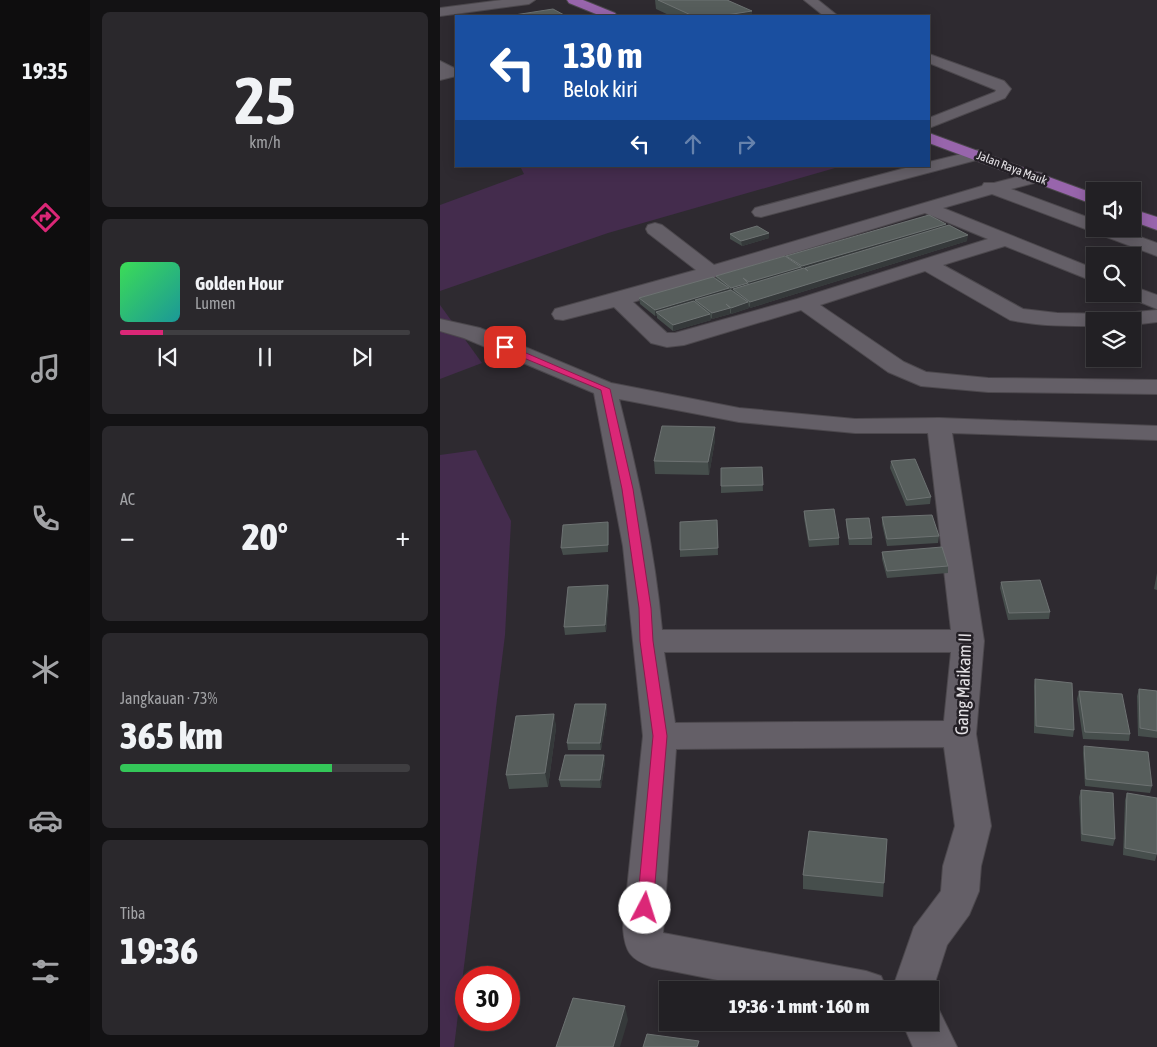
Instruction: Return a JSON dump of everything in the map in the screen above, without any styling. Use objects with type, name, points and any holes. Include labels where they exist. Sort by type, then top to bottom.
[{"type":"main road","points":[[573,0],[609,15]]},
{"type":"main road","name":"Jalan Raya Mauk","points":[[930,138],[1086,196]]},
{"type":"main road","points":[[1141,218],[1157,224]]},
{"type":"street","points":[[440,12],[529,0]]},
{"type":"street","points":[[810,0],[831,15]]},
{"type":"street","points":[[930,58],[999,84],[1004,89],[1000,95],[930,123]]},
{"type":"street","points":[[440,65],[450,74]]},
{"type":"street","points":[[760,212],[978,155]]},
{"type":"street","points":[[943,164],[992,188],[1086,223]]},
{"type":"street","points":[[563,314],[619,300],[926,207],[1036,177]]},
{"type":"street","points":[[926,207],[1086,272]]},
{"type":"street","points":[[656,229],[711,272]]},
{"type":"street","points":[[1122,237],[1157,250]]},
{"type":"street","points":[[619,300],[655,335],[667,340],[683,338],[804,303],[1007,239]]},
{"type":"street","points":[[928,265],[1018,315],[1057,319],[1114,320],[1157,316]]},
{"type":"street","points":[[1141,296],[1157,303]]},
{"type":"street","points":[[804,303],[896,368],[921,379],[988,385],[1157,387]]},
{"type":"street","points":[[440,325],[472,333],[605,389],[739,415],[855,426],[939,425],[1157,433]]},
{"type":"street","points":[[605,389],[628,489],[645,608],[647,641],[660,736],[643,928],[646,944],[652,949],[819,981]]},
{"type":"street","name":"Gang Maikam II","points":[[917,981],[928,940],[936,925],[955,902],[960,891],[962,866],[973,826],[959,734],[968,642],[939,425]]},
{"type":"street","points":[[647,641],[968,642]]},
{"type":"street","points":[[660,736],[959,734]]},
{"type":"street","points":[[927,1031],[935,1047]]},
{"type":"shaded area","points":[[520,167],[839,167],[608,233],[440,291],[440,205],[524,174]]},
{"type":"shaded area","points":[[440,305],[482,363],[440,379]]},
{"type":"shaded area","points":[[476,450],[511,521],[505,635],[464,966],[455,966],[456,1031],[454,1047],[440,1047],[440,455]]},
{"type":"building","points":[[658,0],[727,0],[752,11],[726,15],[691,15]]},
{"type":"building","points":[[553,9],[564,15],[514,15]]},
{"type":"building","points":[[929,215],[946,224],[802,266],[786,256]]},
{"type":"building","points":[[949,225],[968,235],[750,302],[733,289],[804,268],[808,271],[805,268]]},
{"type":"building","points":[[757,226],[769,233],[741,241],[730,234]]},
{"type":"building","points":[[785,256],[801,267],[749,282],[743,278],[748,283],[731,288],[716,276]]},
{"type":"building","points":[[713,277],[729,288],[655,310],[639,298]]},
{"type":"building","points":[[731,290],[748,302],[731,308],[726,304],[730,308],[712,313],[695,300]]},
{"type":"building","points":[[694,301],[710,314],[673,325],[656,312]]},
{"type":"building","points":[[662,426],[715,427],[708,462],[654,461]]},
{"type":"building","points":[[915,459],[931,497],[907,500],[891,461]]},
{"type":"building","points":[[762,467],[763,485],[721,486],[721,468]]},
{"type":"building","points":[[834,509],[839,538],[809,540],[804,511]]},
{"type":"building","points":[[932,515],[939,536],[887,539],[882,517]]},
{"type":"building","points":[[869,518],[872,538],[849,539],[846,519]]},
{"type":"building","points":[[717,520],[718,548],[680,550],[680,522]]},
{"type":"building","points":[[608,522],[608,545],[561,548],[563,525]]},
{"type":"building","points":[[942,547],[948,566],[887,571],[882,552]]},
{"type":"building","points":[[1040,580],[1050,612],[1009,613],[1001,582]]},
{"type":"building","points":[[608,585],[605,625],[564,627],[568,587]]},
{"type":"building","points":[[1035,679],[1072,683],[1074,730],[1036,726]]},
{"type":"building","points":[[1139,689],[1157,691],[1157,731],[1140,728]]},
{"type":"building","points":[[1079,691],[1122,694],[1130,734],[1085,732]]},
{"type":"building","points":[[575,704],[606,704],[600,743],[567,743]]},
{"type":"building","points":[[554,714],[545,773],[506,775],[516,716]]},
{"type":"building","points":[[1084,746],[1148,752],[1152,786],[1086,779]]},
{"type":"building","points":[[565,755],[604,755],[600,780],[559,780]]},
{"type":"building","points":[[1081,790],[1113,793],[1115,839],[1082,834]]},
{"type":"building","points":[[1127,793],[1157,798],[1157,854],[1125,848]]},
{"type":"building","points":[[809,831],[887,839],[884,883],[803,875]]},
{"type":"building","points":[[573,998],[625,1006],[613,1047],[556,1047]]},
{"type":"building","points":[[647,1034],[699,1041],[697,1047],[643,1047]]},
{"type":"route","points":[[505,347],[605,389],[628,489],[645,608],[647,641],[658,709],[660,736],[645,908]]}]
